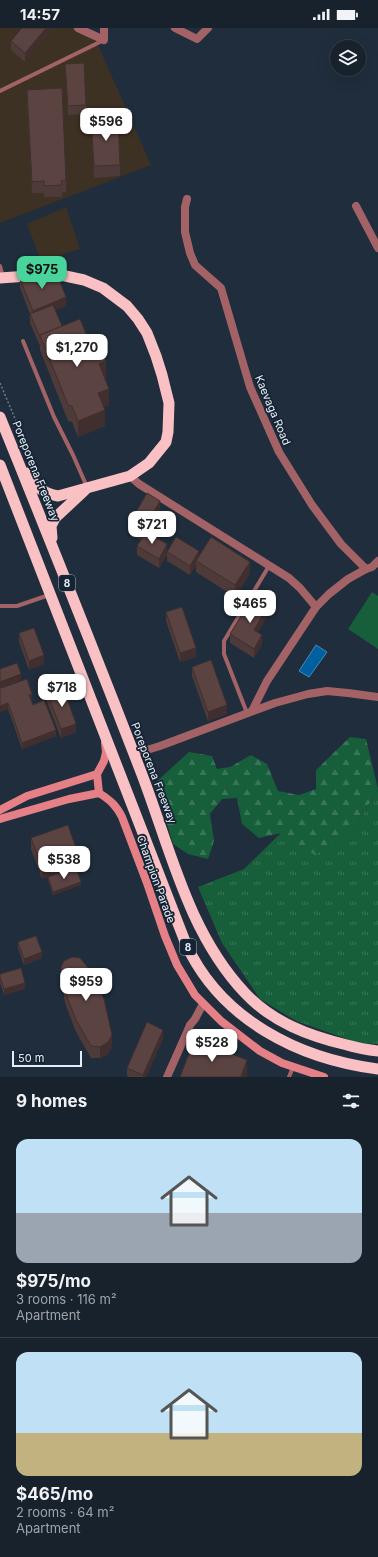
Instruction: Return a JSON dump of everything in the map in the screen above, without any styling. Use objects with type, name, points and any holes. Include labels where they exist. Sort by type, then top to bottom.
[{"type":"highway","points":[[1,274],[56,274],[84,280],[103,288],[127,306],[147,333],[162,375],[168,403],[166,442],[149,464],[130,476],[58,496],[47,494],[34,483],[15,454]]},
{"type":"highway","name":"Poreporena Freeway","points":[[0,417],[52,545],[132,751],[195,920],[213,951],[244,993],[276,1018],[301,1032],[327,1041],[378,1051]]},
{"type":"highway","name":"8","points":[[0,465],[103,726],[186,944],[196,962],[212,984],[240,1013],[255,1025],[291,1046],[336,1062],[378,1069]]},
{"type":"highway","points":[[52,545],[51,526],[55,518],[87,488]]},
{"type":"main road","points":[[4,817],[69,799],[99,793],[97,774],[104,761],[106,752],[103,726]]},
{"type":"main road","points":[[0,810],[27,796],[97,774]]},
{"type":"main road","name":"Champion Parade","points":[[99,793],[117,807],[177,965],[195,995],[221,1021],[260,1051],[292,1067],[324,1077]]},
{"type":"street","points":[[78,28],[104,40],[104,28]]},
{"type":"street","points":[[175,28],[197,39],[208,28]]},
{"type":"street","name":"Kaevaga Road","points":[[187,199],[185,207],[185,232],[190,253],[195,265],[221,288],[250,387],[279,452],[312,505],[341,544],[366,569]]},
{"type":"street","points":[[356,206],[378,248]]},
{"type":"street","points":[[130,476],[139,484],[289,578],[300,588],[316,607]]},
{"type":"street","points":[[250,712],[267,681],[316,607],[343,583],[372,567],[378,562]]},
{"type":"street","points":[[132,751],[147,750],[160,746],[250,712],[293,698],[327,691],[378,698]]},
{"type":"street","points":[[0,810],[4,817]]},
{"type":"street","points":[[167,1077],[190,1025],[203,1004]]},
{"type":"lane","points":[[0,91],[104,40]]},
{"type":"lane","points":[[23,341],[54,416],[87,488]]},
{"type":"lane","points":[[250,712],[224,654],[224,641],[269,566]]},
{"type":"lane","points":[[0,606],[17,606],[51,594]]},
{"type":"lane","points":[[289,1077],[292,1067]]},
{"type":"path","points":[[0,383],[35,467]]},
{"type":"shaded area","points":[[0,28],[83,28],[97,43],[151,165],[0,223]]},
{"type":"shaded area","points":[[66,207],[80,249],[41,261],[27,224]]},
{"type":"green space","points":[[372,592],[378,596],[378,649],[348,629]]},
{"type":"green space","points":[[350,737],[366,739],[378,789],[353,830],[315,855],[281,833],[259,838],[242,824],[237,798],[222,799],[210,814],[214,841],[208,859],[188,854],[173,844],[155,783],[189,752],[212,756],[217,769],[230,767],[251,755],[267,764],[278,791],[299,795],[316,789],[316,770]]},
{"type":"green space","points":[[378,789],[378,1044],[358,1043],[296,1021],[260,999],[222,943],[198,887],[244,869],[281,833],[353,830]]},
{"type":"water","points":[[316,645],[327,652],[309,677],[299,671]]},
{"type":"building","points":[[22,28],[46,28],[25,53],[11,41]]},
{"type":"building","points":[[84,63],[86,105],[68,106],[65,64]]},
{"type":"building","points":[[62,88],[66,180],[61,181],[62,185],[44,186],[44,181],[32,182],[27,90]]},
{"type":"building","points":[[118,118],[120,165],[94,166],[91,119]]},
{"type":"building","points":[[43,269],[47,281],[58,277],[66,297],[33,311],[20,279]]},
{"type":"building","points":[[53,305],[62,326],[40,335],[40,337],[30,314]]},
{"type":"building","points":[[80,319],[93,351],[101,348],[106,361],[99,364],[109,389],[98,393],[105,410],[78,421],[72,406],[68,405],[40,335]]},
{"type":"building","points":[[147,493],[160,501],[142,532],[129,524]]},
{"type":"building","points":[[146,532],[167,544],[159,559],[137,546]]},
{"type":"building","points":[[176,537],[199,551],[190,566],[167,552]]},
{"type":"building","points":[[211,537],[250,562],[235,585],[196,561]]},
{"type":"building","points":[[253,597],[268,606],[254,630],[262,635],[254,649],[230,634]]},
{"type":"building","points":[[182,607],[196,648],[180,653],[166,612]]},
{"type":"building","points":[[34,628],[44,655],[29,661],[19,633]]},
{"type":"building","points":[[211,660],[227,705],[208,712],[192,667]]},
{"type":"building","points":[[17,663],[21,674],[0,682],[0,669]]},
{"type":"building","points":[[27,679],[32,694],[29,695],[33,705],[44,700],[56,730],[22,743],[8,703],[0,706],[0,685],[1,688]]},
{"type":"building","points":[[63,687],[76,724],[61,729],[47,693]]},
{"type":"building","points":[[68,825],[78,854],[42,867],[31,838]]},
{"type":"building","points":[[76,867],[81,882],[53,892],[48,877]]},
{"type":"building","points":[[36,936],[42,952],[24,959],[18,942]]},
{"type":"building","points":[[72,957],[80,958],[93,974],[104,999],[112,1035],[108,1042],[100,1047],[91,1046],[76,1020],[65,992],[61,967],[64,961]]},
{"type":"building","points":[[21,968],[25,983],[4,989],[0,974]]},
{"type":"building","points":[[147,1022],[163,1030],[143,1075],[127,1068]]},
{"type":"building","points":[[194,1040],[247,1060],[241,1077],[180,1077]]}]
